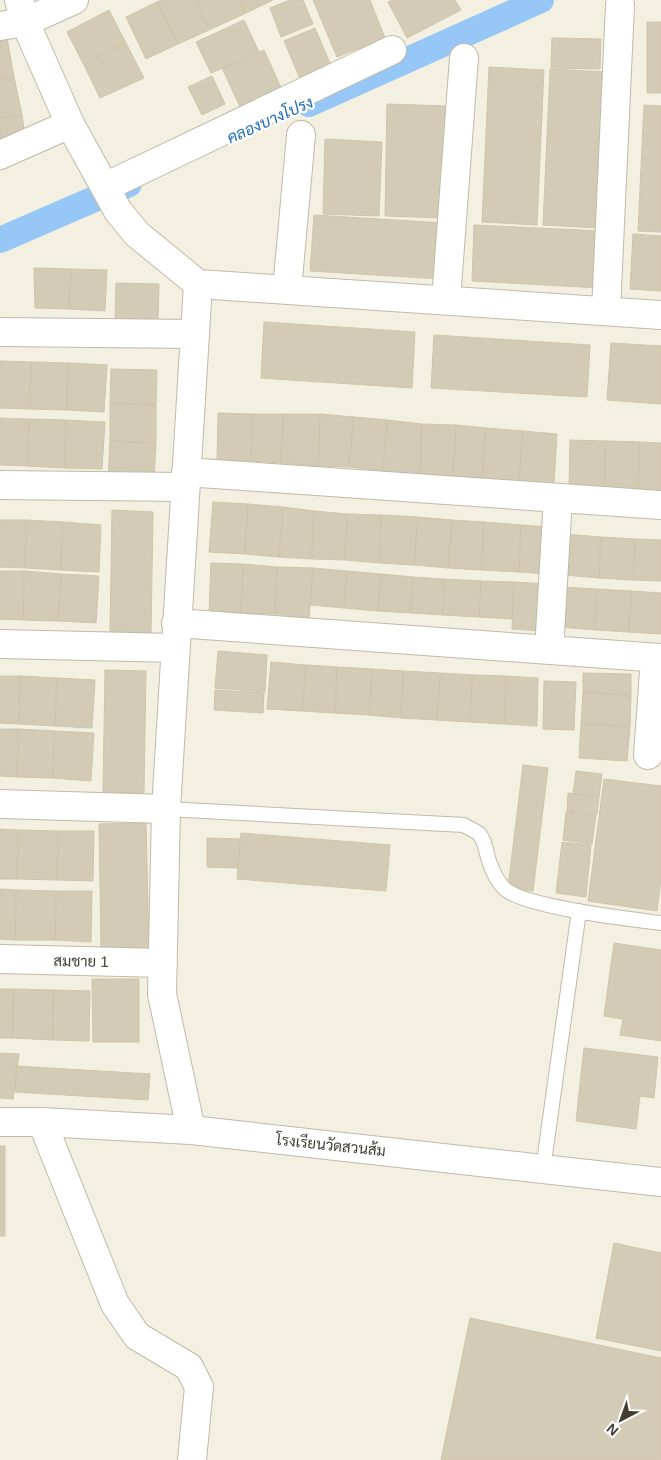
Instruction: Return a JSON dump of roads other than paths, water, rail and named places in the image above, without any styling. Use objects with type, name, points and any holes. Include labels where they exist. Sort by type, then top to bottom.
[{"type":"street","points":[[74,0],[15,16],[70,124],[118,211],[137,234],[198,284],[661,315]]},
{"type":"street","points":[[606,311],[620,5]]},
{"type":"street","points":[[108,192],[392,50]]},
{"type":"street","points":[[446,300],[464,58]]},
{"type":"street","points":[[0,155],[70,124]]},
{"type":"street","points":[[287,290],[301,135]]},
{"type":"street","points":[[191,1130],[162,994],[162,963],[166,809],[198,284]]},
{"type":"street","points":[[0,332],[195,334]]},
{"type":"street","points":[[0,484],[186,480],[558,498],[661,505]]},
{"type":"street","points":[[549,650],[558,498]]},
{"type":"street","points":[[0,644],[176,635],[549,650],[658,658],[648,755]]},
{"type":"street","points":[[0,804],[166,809]]},
{"type":"street","name":"สมชาย 1","points":[[0,959],[162,963]]},
{"type":"street","name":"โรงเรียนวัดสวนส้ม","points":[[0,1122],[42,1122],[191,1130],[661,1182]]},
{"type":"street","points":[[42,1122],[115,1304],[138,1336],[189,1367],[199,1387],[192,1460]]},
{"type":"lane","points":[[166,809],[464,826],[478,833],[481,837],[496,877],[505,889],[526,900],[579,911],[661,923]]},
{"type":"lane","points":[[543,1169],[579,911]]},
{"type":"waterway","name":"คลองบางโปรง","points":[[309,104],[541,0]]},
{"type":"waterway","name":"คลองบางโปรง","points":[[0,240],[129,184]]}]
